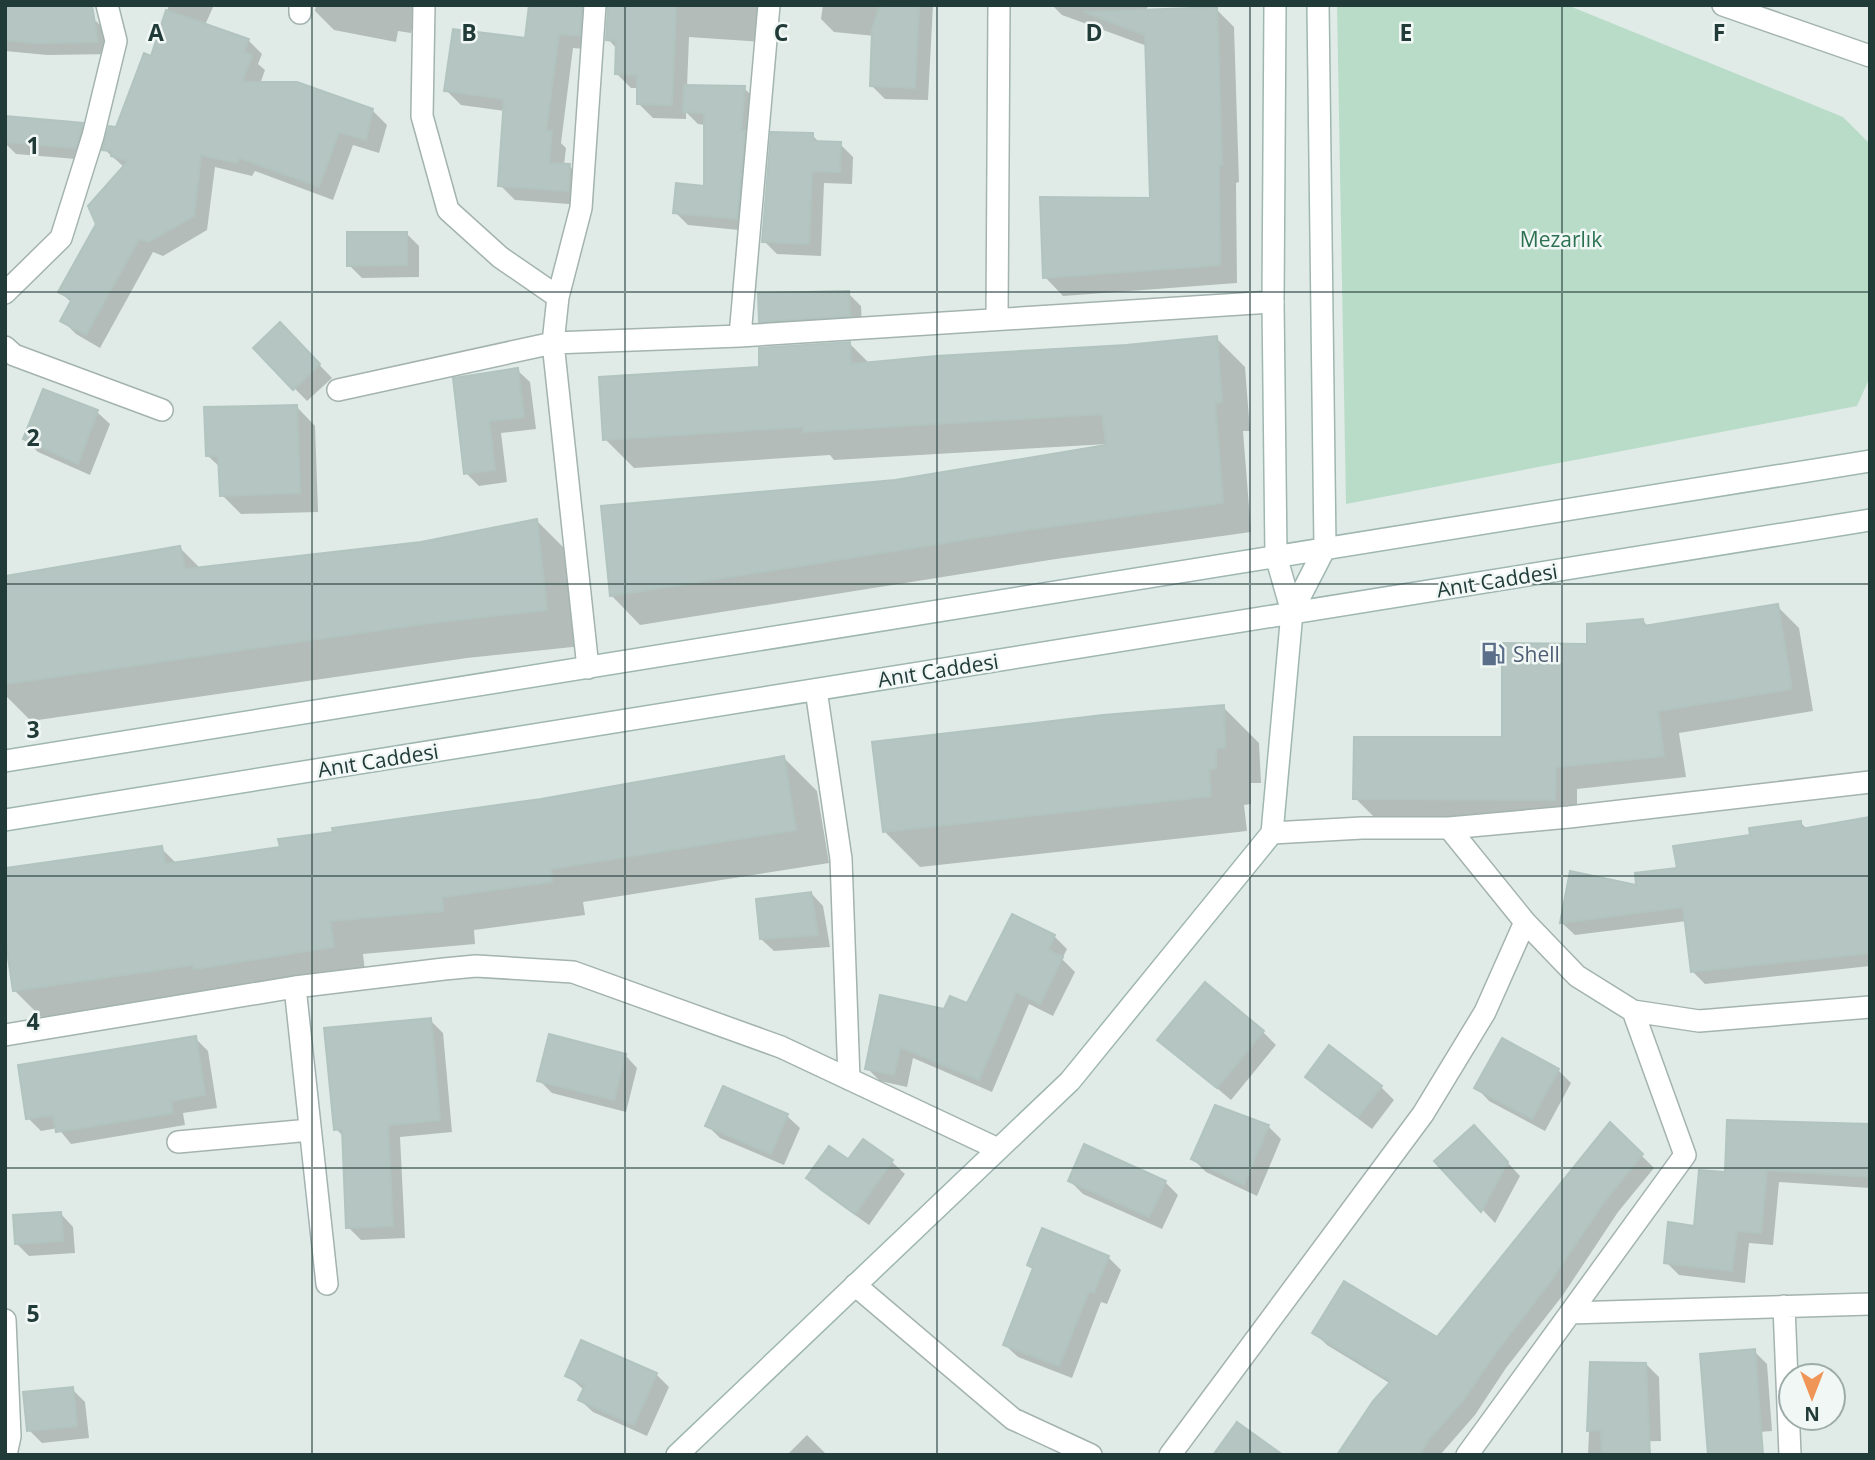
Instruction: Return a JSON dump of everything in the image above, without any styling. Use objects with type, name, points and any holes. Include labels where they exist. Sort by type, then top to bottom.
[{"type":"street","points":[[5,293],[61,238],[93,136],[116,41],[107,5]]},
{"type":"street","points":[[424,5],[422,116],[448,210],[500,257],[558,298]]},
{"type":"street","points":[[588,668],[553,342],[558,298],[581,208],[595,5]]},
{"type":"street","points":[[740,336],[769,5]]},
{"type":"street","points":[[997,318],[999,5]]},
{"type":"street","points":[[677,1455],[1070,1081],[1272,833],[1292,612],[1276,556],[1273,302],[1275,5]]},
{"type":"street","points":[[1292,612],[1325,548],[1318,5]]},
{"type":"street","points":[[1723,5],[1870,56]]},
{"type":"street","points":[[338,390],[553,342],[740,336],[1273,302]]},
{"type":"street","points":[[5,347],[15,355],[162,410]]},
{"type":"street","points":[[5,761],[1870,461]]},
{"type":"street","name":"Anıt Caddesi","points":[[5,820],[1870,520]]},
{"type":"street","points":[[816,690],[841,859],[849,1079]]},
{"type":"street","points":[[1272,833],[1362,828],[1449,828],[1870,782]]},
{"type":"street","points":[[1449,828],[1525,922],[1577,976],[1633,1011],[1699,1021],[1870,1007]]},
{"type":"street","points":[[1170,1455],[1423,1114],[1485,1012],[1525,922]]},
{"type":"street","points":[[5,1035],[295,987],[476,966],[573,972],[781,1047],[998,1149]]},
{"type":"street","points":[[295,987],[327,1284]]},
{"type":"street","points":[[1467,1455],[1685,1155],[1633,1011]]},
{"type":"street","points":[[178,1142],[310,1129]]},
{"type":"street","points":[[855,1285],[1013,1419],[1091,1455]]},
{"type":"street","points":[[1570,1313],[1870,1304]]},
{"type":"street","points":[[1784,1307],[1790,1455]]},
{"type":"street","points":[[5,1320],[10,1436],[6,1455]]},
{"type":"green space","name":"Mezarlık","points":[[1337,5],[1567,5],[1843,117],[1870,144],[1870,377],[1857,406],[1346,504]]},
{"type":"building","points":[[5,5],[92,5],[98,42],[34,43],[5,40]]},
{"type":"building","points":[[529,5],[582,5],[580,36],[559,34],[546,131],[552,131],[549,163],[570,164],[568,191],[498,186],[504,99],[444,91],[453,29],[525,38]]},
{"type":"building","points":[[608,5],[676,5],[672,105],[637,104],[637,75],[615,74],[616,41],[606,40]]},
{"type":"building","points":[[880,5],[919,5],[915,88],[870,86],[872,30]]},
{"type":"building","points":[[1217,7],[1222,165],[1219,165],[1220,265],[1043,278],[1040,197],[1150,198],[1145,35],[1084,12]]},
{"type":"building","points":[[166,10],[249,39],[244,52],[252,55],[242,82],[297,82],[373,109],[366,140],[339,132],[319,187],[240,158],[237,163],[201,155],[194,216],[148,242],[139,239],[86,335],[60,321],[72,299],[58,292],[96,224],[88,206],[128,161],[111,156],[112,151],[102,150],[109,126],[116,127],[144,53],[151,56]]},
{"type":"building","points":[[684,85],[745,86],[741,131],[745,131],[737,219],[673,213],[676,183],[704,186],[704,113],[683,112]]},
{"type":"building","points":[[5,116],[83,123],[76,148],[5,142]]},
{"type":"building","points":[[771,132],[813,133],[813,141],[841,142],[840,172],[812,171],[809,244],[762,242]]},
{"type":"building","points":[[347,232],[407,232],[407,265],[347,266]]},
{"type":"building","points":[[849,291],[850,316],[759,322],[758,293]]},
{"type":"building","points":[[280,322],[320,364],[293,390],[253,348]]},
{"type":"building","points":[[1217,336],[1222,402],[1215,403],[1223,503],[1026,530],[610,596],[601,506],[895,480],[1106,445],[1102,414],[803,432],[803,427],[603,440],[599,377],[759,367],[759,348],[850,342],[851,364]]},
{"type":"building","points":[[518,368],[524,417],[489,421],[495,470],[464,474],[453,378]]},
{"type":"building","points":[[43,389],[98,410],[78,464],[23,439]]},
{"type":"building","points":[[297,405],[300,493],[220,496],[218,456],[206,456],[204,407]]},
{"type":"building","points":[[537,519],[547,610],[430,623],[5,684],[5,576],[180,546],[185,569],[421,542]]},
{"type":"building","points":[[1778,604],[1792,689],[1658,711],[1664,756],[1556,767],[1555,800],[1353,799],[1354,737],[1502,737],[1502,643],[1587,644],[1587,624],[1643,619],[1644,626]]},
{"type":"building","points":[[1224,705],[1225,748],[1216,748],[1216,768],[1209,770],[1211,796],[883,832],[872,742],[1103,715]]},
{"type":"building","points":[[784,756],[796,830],[551,869],[552,882],[442,897],[443,911],[330,921],[334,947],[194,969],[193,965],[13,991],[5,938],[5,868],[162,846],[165,864],[280,847],[278,839],[333,832],[332,828],[541,799]]},
{"type":"building","points":[[1870,817],[1870,953],[1691,972],[1683,907],[1560,923],[1570,871],[1636,885],[1635,873],[1677,868],[1673,846],[1750,835],[1749,828],[1801,821],[1801,829]]},
{"type":"building","points":[[811,892],[818,935],[760,939],[756,899]]},
{"type":"building","points":[[1012,914],[1055,935],[1048,950],[1063,957],[1040,1004],[1016,992],[979,1080],[900,1047],[894,1075],[865,1069],[880,995],[944,1009],[950,996],[967,1003]]},
{"type":"building","points":[[1205,982],[1264,1031],[1217,1088],[1157,1040]]},
{"type":"building","points":[[431,1018],[440,1120],[388,1125],[393,1226],[346,1228],[342,1129],[334,1130],[324,1028]]},
{"type":"building","points":[[549,1034],[626,1054],[614,1100],[537,1081]]},
{"type":"building","points":[[196,1036],[205,1095],[171,1101],[173,1113],[56,1132],[53,1115],[26,1119],[18,1065]]},
{"type":"building","points":[[1502,1038],[1559,1069],[1532,1119],[1474,1088]]},
{"type":"building","points":[[1329,1045],[1382,1086],[1358,1117],[1305,1077]]},
{"type":"building","points":[[723,1086],[788,1114],[771,1154],[705,1126]]},
{"type":"building","points":[[1215,1105],[1269,1125],[1244,1185],[1191,1159]]},
{"type":"building","points":[[1727,1120],[1870,1124],[1870,1177],[1767,1170],[1761,1233],[1737,1231],[1732,1271],[1664,1263],[1668,1222],[1694,1226],[1699,1170],[1725,1172]]},
{"type":"building","points":[[1610,1122],[1643,1154],[1606,1199],[1550,1282],[1462,1402],[1429,1439],[1419,1455],[1337,1455],[1373,1401],[1391,1381],[1312,1333],[1344,1281],[1437,1337]]},
{"type":"building","points":[[1474,1125],[1508,1162],[1481,1212],[1434,1161]]},
{"type":"building","points":[[863,1139],[893,1160],[855,1214],[806,1178],[829,1146],[848,1159]]},
{"type":"building","points":[[1084,1144],[1166,1181],[1149,1217],[1068,1181]]},
{"type":"building","points":[[61,1212],[63,1241],[15,1244],[13,1215]]},
{"type":"building","points":[[1042,1228],[1109,1256],[1094,1293],[1089,1291],[1059,1366],[1003,1345],[1033,1268],[1027,1265]]},
{"type":"building","points":[[581,1340],[657,1373],[634,1425],[578,1400],[585,1385],[565,1376]]},
{"type":"building","points":[[1755,1349],[1763,1455],[1708,1455],[1700,1354]]},
{"type":"building","points":[[1590,1362],[1646,1363],[1650,1455],[1602,1455],[1601,1430],[1587,1431]]},
{"type":"building","points":[[73,1387],[77,1426],[27,1431],[23,1392]]},
{"type":"building","points":[[1237,1422],[1283,1455],[1213,1455]]},
{"type":"place","name":"Shell","points":[[1493,654]]}]
